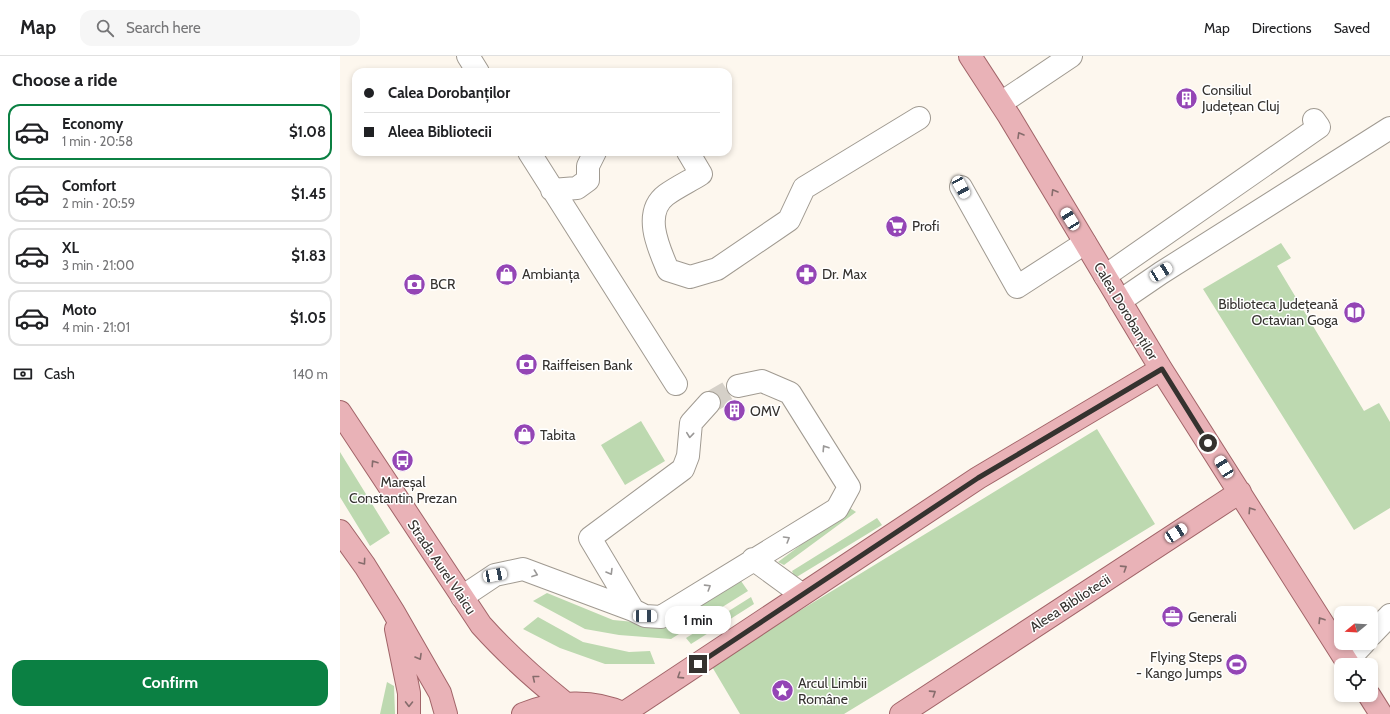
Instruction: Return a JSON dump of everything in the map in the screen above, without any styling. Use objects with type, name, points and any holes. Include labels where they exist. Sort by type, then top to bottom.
[{"type":"main road","name":"Calea Dorobanților","points":[[970,56],[1001,103],[1162,369],[1345,658]]},
{"type":"main road","points":[[523,714],[539,708],[565,703],[595,704],[625,713],[801,594],[978,478],[1162,369]]},
{"type":"main road","name":"Strada Aurel Vlaicu","points":[[340,412],[481,625],[502,649],[524,670],[565,703]]},
{"type":"main road","name":"Aleea Bibliotecii","points":[[901,714],[1240,492]]},
{"type":"main road","points":[[340,530],[393,610],[440,693],[446,714]]},
{"type":"main road","points":[[393,610],[409,693],[409,714]]},
{"type":"main road","points":[[1373,702],[1381,714]]},
{"type":"lane","points":[[468,56],[476,68]]},
{"type":"lane","points":[[1001,103],[1071,56]]},
{"type":"lane","points":[[690,156],[701,174],[664,196],[654,214],[656,245],[668,270],[690,278],[717,268],[789,220],[804,188],[919,118]]},
{"type":"lane","points":[[1105,276],[1319,127],[1314,120]]},
{"type":"lane","points":[[1120,301],[1161,272],[1390,128]]},
{"type":"lane","points":[[531,156],[676,384]]},
{"type":"lane","points":[[552,190],[577,188],[588,180],[588,166],[593,156]]},
{"type":"lane","points":[[961,187],[1017,287],[1085,243]]},
{"type":"lane","points":[[462,597],[495,575],[523,570],[633,610],[645,616],[661,617],[753,559],[837,509],[849,487],[790,393],[762,381],[738,386]]},
{"type":"lane","points":[[633,610],[590,538],[683,469],[688,456],[691,423],[709,403]]},
{"type":"lane","points":[[753,559],[801,594]]},
{"type":"lane","points":[[1378,628],[1390,615]]},
{"type":"lane","points":[[1352,658],[1358,650]]},
{"type":"green space","points":[[1281,243],[1291,258],[1277,266],[1364,411],[1379,403],[1390,422],[1390,508],[1354,530],[1203,289]]},
{"type":"green space","points":[[641,421],[665,461],[625,485],[601,445]]},
{"type":"green space","points":[[1097,429],[1155,524],[844,714],[740,714],[711,665]]},
{"type":"green space","points":[[340,452],[390,533],[370,546],[340,497]]},
{"type":"green space","points":[[850,508],[856,512],[784,565],[778,562]]},
{"type":"green space","points":[[877,518],[882,525],[795,578],[792,571]]},
{"type":"green space","points":[[741,581],[748,591],[671,639],[619,635],[585,629],[533,601],[547,593],[613,620],[667,625]]},
{"type":"green space","points":[[751,597],[754,604],[691,644],[686,638]]},
{"type":"green space","points":[[538,617],[583,642],[629,652],[650,651],[655,664],[605,664],[560,648],[523,629]]},
{"type":"green space","points":[[387,682],[394,686],[395,714],[380,714]]},
{"type":"tunnel","points":[[709,403],[738,386]]},
{"type":"place","name":"Consiliul Județean Cluj","points":[[1186,98]]},
{"type":"place","name":"Profi","points":[[897,226]]},
{"type":"place","name":"Ambianța","points":[[507,274]]},
{"type":"place","name":"Dr. Max","points":[[806,274]]},
{"type":"place","name":"BCR","points":[[414,284]]},
{"type":"place","name":"Biblioteca Județeană Octavian Goga","points":[[1354,312]]},
{"type":"place","name":"Raiffeisen Bank","points":[[526,365]]},
{"type":"place","name":"OMV","points":[[734,411]]},
{"type":"place","name":"Tabita","points":[[524,435]]},
{"type":"place","name":"Mareșal Constantin Prezan","points":[[403,460]]},
{"type":"place","name":"Generali","points":[[1173,617]]},
{"type":"place","name":"Flying Steps - Kango Jumps","points":[[1237,665]]},
{"type":"place","name":"Arcul Limbii Române","points":[[782,691]]},
{"type":"route","points":[[698,664],[801,594],[978,478],[1162,369],[1208,443]]}]
